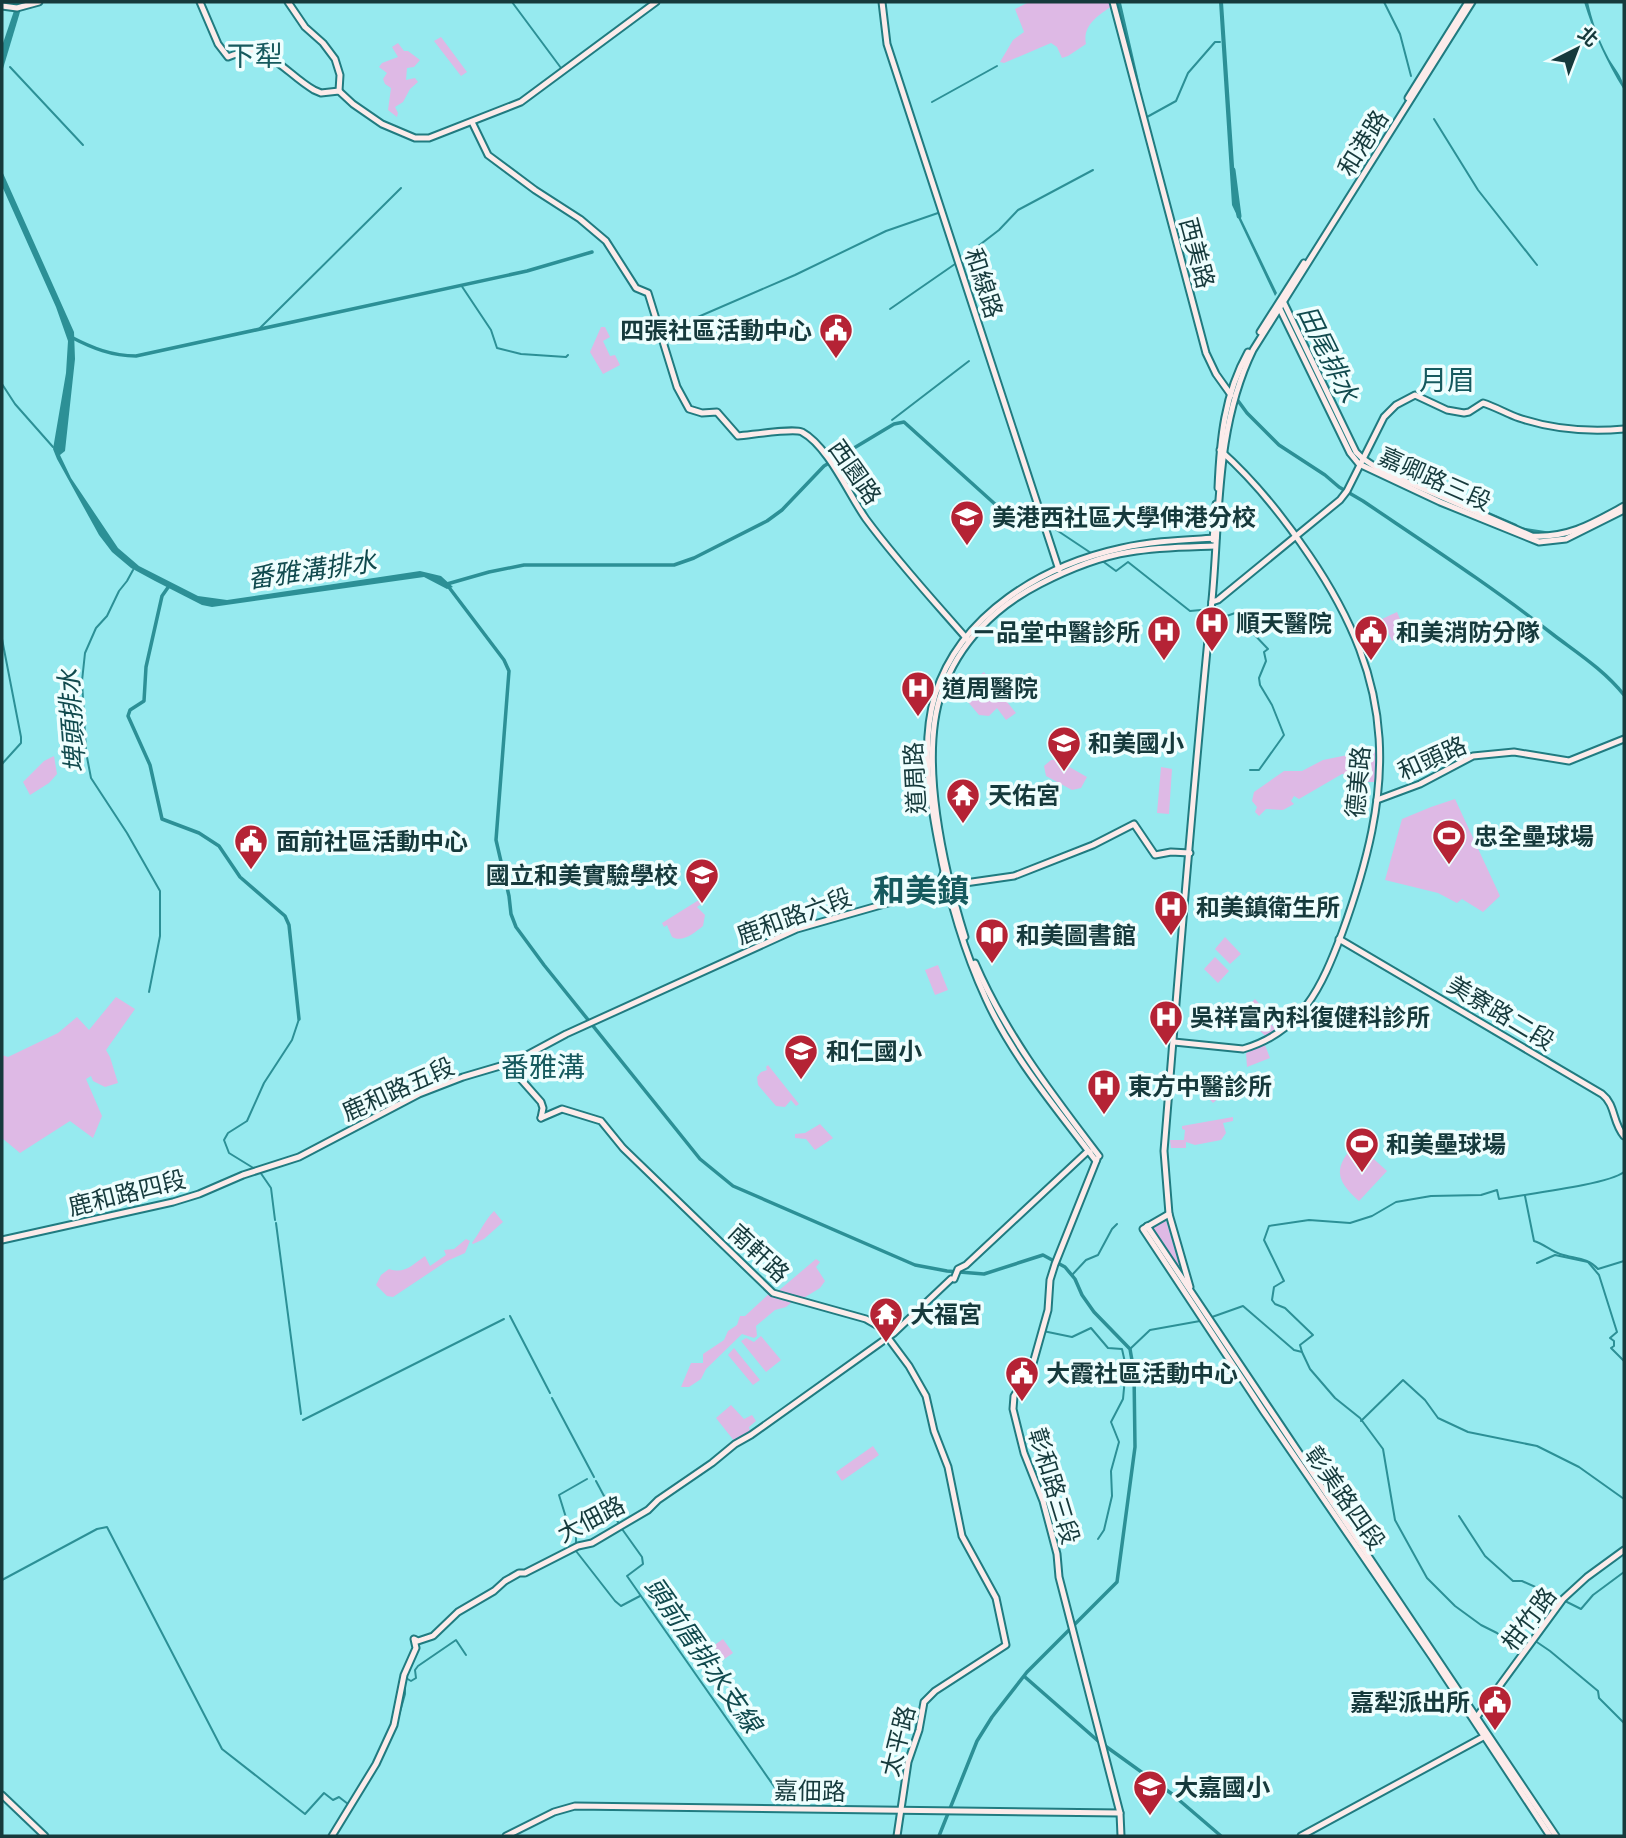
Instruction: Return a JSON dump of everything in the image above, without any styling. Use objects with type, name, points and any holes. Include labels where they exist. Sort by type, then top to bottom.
[{"type":"street","points":[[2,6],[10,9],[39,2]]},
{"type":"street","points":[[200,2],[218,44],[228,57],[244,51],[258,52],[276,61],[314,90],[321,93],[338,91],[382,124],[415,138],[429,138],[521,102],[656,2]]},
{"type":"street","points":[[288,2],[299,21],[321,40],[335,59],[340,75],[338,91]]},
{"type":"street","name":"和線路","points":[[882,2],[887,44],[1059,571]]},
{"type":"street","name":"西美路","points":[[1113,2],[1206,353],[1216,374],[1233,394]]},
{"type":"street","name":"和港路","points":[[1191,1292],[1169,1214],[1164,1151],[1225,425],[1233,394],[1253,350],[1280,303],[1470,2]]},
{"type":"street","name":"西園路","points":[[472,122],[485,151],[493,160],[580,219],[611,246],[636,288],[648,293],[677,387],[689,409],[702,413],[717,412],[738,436],[789,431],[804,434],[830,461],[865,518],[885,544],[967,640]]},
{"type":"street","name":"嘉卿路三段","points":[[1280,303],[1360,461],[1532,536],[1555,537],[1572,532],[1624,508]]},
{"type":"street","points":[[1212,602],[1218,600],[1340,500],[1388,412],[1415,395],[1447,410],[1469,412],[1483,403],[1520,419],[1551,425],[1606,431],[1624,429]]},
{"type":"street","name":"德美路","points":[[1174,1042],[1243,1049],[1267,1040],[1311,1003],[1339,939],[1361,874],[1377,800],[1381,742],[1377,708],[1370,677],[1332,591],[1296,537],[1258,490],[1222,452]]},
{"type":"street","name":"道周路","points":[[1088,1150],[1012,1046],[988,1003],[962,937],[944,872],[933,817],[929,775],[930,729],[935,696],[942,679],[967,640],[997,611],[1059,571],[1100,553],[1124,547],[1215,538]]},
{"type":"street","name":"道周路","points":[[1059,571],[1128,552],[1215,547]]},
{"type":"street","name":"道周路","points":[[949,886],[933,779],[935,725],[941,693],[967,640]]},
{"type":"street","name":"和頭路","points":[[1377,800],[1420,784],[1473,756],[1514,752],[1569,761],[1624,739]]},
{"type":"street","name":"鹿和路六段","points":[[591,1022],[797,929],[949,886],[1014,876],[1053,863],[1135,824],[1154,856],[1171,852],[1190,853]]},
{"type":"street","points":[[944,872],[932,891],[953,901],[963,884]]},
{"type":"street","name":"道周路","points":[[953,901],[998,1014],[1036,1073],[1098,1158]]},
{"type":"street","name":"美寮路二段","points":[[1339,939],[1602,1094],[1610,1102],[1615,1125],[1624,1136]]},
{"type":"street","name":"鹿和路五段","points":[[258,1170],[299,1157],[419,1094],[510,1063],[591,1022]]},
{"type":"street","name":"南軒路","points":[[510,1063],[511,1069],[541,1102],[541,1118],[562,1108],[599,1119],[623,1148],[773,1293],[866,1319],[880,1327],[909,1366],[926,1396],[934,1431],[948,1466],[954,1496]]},
{"type":"street","points":[[1088,1150],[1098,1158]]},
{"type":"street","name":"大佃路","points":[[332,1836],[370,1774],[394,1725],[404,1675],[416,1648],[414,1639],[418,1641],[433,1636],[458,1612],[495,1591],[502,1583],[519,1573],[525,1573],[578,1546],[592,1543],[648,1510],[735,1444],[888,1338],[1088,1150]]},
{"type":"street","name":"彰和路三段","points":[[1098,1158],[1055,1264],[1046,1316],[1032,1367],[1014,1396],[1013,1409],[1024,1453],[1043,1502],[1120,1813],[1121,1836]]},
{"type":"street","name":"鹿和路四段","points":[[2,1240],[173,1202],[258,1170]]},
{"type":"street","points":[[1169,1214],[1145,1227],[1191,1292]]},
{"type":"street","name":"彰美路四段","points":[[1191,1292],[1233,1361],[1486,1736]]},
{"type":"street","name":"太平路","points":[[897,1836],[900,1810],[924,1702],[935,1691],[1006,1645],[996,1598],[962,1536],[954,1496]]},
{"type":"street","name":"柑竹路","points":[[1475,1719],[1563,1599],[1587,1577],[1624,1550]]},
{"type":"street","points":[[1300,1836],[1486,1736]]},
{"type":"street","points":[[1486,1736],[1550,1836]]},
{"type":"street","points":[[1486,1736],[1556,1836]]},
{"type":"street","points":[[2,1794],[45,1836]]},
{"type":"street","name":"嘉佃路","points":[[506,1836],[554,1812],[575,1806],[1120,1813]]},
{"type":"shaded area","points":[[1029,2],[1111,2],[1112,6],[1089,26],[1085,37],[1086,44],[1068,56],[1062,58],[1057,47],[1051,43],[1004,63],[1000,62],[1013,40],[1024,32],[1015,9]]},
{"type":"shaded area","points":[[441,37],[467,72],[461,76],[434,41]]},
{"type":"shaded area","points":[[398,43],[404,51],[420,60],[414,67],[407,68],[406,80],[415,78],[418,82],[410,89],[403,102],[395,107],[397,117],[388,110],[391,88],[383,79],[387,73],[379,67],[382,63],[398,57],[392,47]]},
{"type":"shaded area","points":[[601,327],[605,327],[610,337],[603,341],[610,356],[615,355],[620,365],[603,374],[590,352]]},
{"type":"shaded area","points":[[1397,612],[1406,633],[1392,641],[1382,619]]},
{"type":"shaded area","points":[[984,672],[996,687],[990,693],[997,702],[1003,697],[1016,713],[1006,720],[997,708],[989,716],[979,715],[968,702],[966,695],[964,698],[948,686],[953,677],[971,687],[981,682],[986,688],[978,676]]},
{"type":"shaded area","points":[[1377,749],[1377,782],[1366,782],[1365,775],[1342,774],[1299,799],[1294,796],[1291,801],[1294,804],[1283,810],[1266,809],[1259,816],[1255,812],[1257,807],[1252,801],[1254,792],[1284,771],[1302,771],[1323,760]]},
{"type":"shaded area","points":[[54,756],[57,774],[49,783],[30,795],[23,782],[44,761]]},
{"type":"shaded area","points":[[1051,760],[1057,760],[1087,777],[1081,788],[1072,790],[1046,776],[1044,766]]},
{"type":"shaded area","points":[[1161,767],[1172,769],[1169,814],[1157,813]]},
{"type":"shaded area","points":[[1455,799],[1500,896],[1483,912],[1462,899],[1457,903],[1438,893],[1385,880],[1402,819]]},
{"type":"shaded area","points":[[702,898],[704,902],[697,907],[705,915],[703,926],[684,938],[672,937],[667,925],[664,927],[662,923]]},
{"type":"shaded area","points":[[1225,937],[1241,954],[1230,964],[1215,949]]},
{"type":"shaded area","points":[[1215,957],[1229,971],[1218,983],[1204,969]]},
{"type":"shaded area","points":[[938,965],[948,990],[935,995],[925,970]]},
{"type":"shaded area","points":[[116,997],[135,1009],[106,1050],[118,1083],[105,1087],[93,1081],[91,1076],[86,1079],[102,1116],[93,1138],[70,1121],[20,1153],[2,1138],[2,1055],[8,1057],[58,1033],[77,1017],[89,1030]]},
{"type":"shaded area","points":[[1255,999],[1274,1019],[1270,1023],[1277,1030],[1266,1037],[1242,1012],[1246,1008],[1252,1014],[1258,1009],[1252,1002]]},
{"type":"shaded area","points":[[1265,1045],[1270,1058],[1247,1067],[1246,1053]]},
{"type":"shaded area","points":[[768,1065],[799,1104],[796,1106],[791,1100],[785,1107],[776,1106],[758,1085],[757,1077],[767,1070]]},
{"type":"shaded area","points":[[1204,1074],[1223,1094],[1213,1103],[1194,1083]]},
{"type":"shaded area","points":[[1233,1117],[1233,1121],[1223,1123],[1226,1133],[1221,1140],[1195,1145],[1186,1142],[1186,1148],[1171,1148],[1170,1140],[1184,1140],[1185,1130],[1182,1126]]},
{"type":"shaded area","points":[[820,1124],[833,1138],[815,1150],[806,1139],[795,1138],[795,1134],[805,1133]]},
{"type":"shaded area","name":"和美壘球場","points":[[1356,1143],[1387,1171],[1359,1201],[1345,1186],[1340,1173],[1344,1159]]},
{"type":"shaded area","points":[[494,1211],[503,1222],[484,1239],[473,1244],[485,1222]]},
{"type":"shaded area","points":[[1165,1217],[1181,1271],[1147,1224]]},
{"type":"shaded area","points":[[466,1239],[470,1241],[465,1253],[447,1261],[393,1297],[387,1296],[376,1285],[381,1275],[389,1269],[404,1270],[425,1256],[430,1266],[446,1255],[444,1250],[454,1249]]},
{"type":"shaded area","points":[[816,1259],[820,1262],[816,1267],[825,1281],[820,1288],[802,1299],[777,1292]]},
{"type":"shaded area","points":[[770,1293],[781,1300],[792,1302],[775,1310],[756,1326],[757,1336],[754,1338],[742,1334],[706,1369],[701,1379],[689,1387],[681,1387],[691,1363],[703,1363],[703,1354],[724,1340],[728,1331],[737,1325],[740,1316],[745,1316]]},
{"type":"shaded area","points":[[761,1336],[781,1360],[766,1372],[741,1341],[746,1338],[754,1342]]},
{"type":"shaded area","points":[[734,1348],[760,1380],[753,1385],[728,1355]]},
{"type":"shaded area","points":[[731,1405],[744,1419],[752,1415],[756,1421],[749,1427],[750,1432],[735,1442],[716,1418]]},
{"type":"shaded area","points":[[873,1446],[879,1455],[842,1481],[836,1472]]},
{"type":"shaded area","points":[[723,1639],[733,1653],[716,1665],[706,1651]]},
{"type":"water","points":[[17,2],[23,2],[2,72],[2,46]]},
{"type":"water","points":[[1219,2],[1223,2],[1237,210],[1277,293],[1275,296],[1232,205]]},
{"type":"water","points":[[1584,2],[1588,2],[1598,36],[1620,76],[1624,90],[1601,47]]},
{"type":"water","points":[[2,171],[74,332],[75,359],[65,451],[60,455],[71,478],[118,548],[139,566],[198,596],[227,600],[420,571],[441,576],[453,587],[447,589],[424,577],[212,607],[202,605],[131,568],[112,552],[99,535],[53,449],[66,373],[68,341],[56,307],[2,186]]},
{"type":"waterway","points":[[512,2],[561,68]]},
{"type":"waterway","points":[[1119,2],[1138,85]]},
{"type":"waterway","points":[[1384,2],[1400,34],[1411,76]]},
{"type":"waterway","points":[[2,3],[18,4]]},
{"type":"waterway","points":[[1147,117],[1176,101],[1188,73],[1215,42],[1220,42]]},
{"type":"waterway","points":[[932,102],[997,66]]},
{"type":"waterway","points":[[10,67],[83,145]]},
{"type":"waterway","points":[[1434,119],[1478,190],[1537,265]]},
{"type":"waterway","points":[[960,260],[999,230],[1018,210],[1093,170]]},
{"type":"waterway","name":"田尾排水","points":[[1233,170],[1239,216]]},
{"type":"waterway","points":[[259,329],[401,188]]},
{"type":"waterway","points":[[668,342],[684,323],[795,275],[886,231],[938,213]]},
{"type":"waterway","points":[[71,337],[102,351],[136,356],[527,271],[592,252]]},
{"type":"waterway","points":[[890,309],[955,264]]},
{"type":"waterway","points":[[461,285],[491,330],[497,348],[521,354],[568,355]]},
{"type":"waterway","points":[[892,420],[969,361]]},
{"type":"waterway","points":[[2,384],[15,404],[53,447]]},
{"type":"waterway","name":"田尾排水","points":[[1323,392],[1347,439]]},
{"type":"waterway","points":[[1236,398],[1279,445],[1508,601],[1591,663],[1624,695]]},
{"type":"waterway","points":[[447,584],[524,565],[674,565],[694,558],[767,521],[782,510],[824,466],[894,424],[904,422],[996,505]]},
{"type":"waterway","name":"田尾排水","points":[[1418,484],[1515,526]]},
{"type":"waterway","points":[[996,505],[1009,517],[1027,509],[1039,517]]},
{"type":"waterway","points":[[1046,523],[1091,553]]},
{"type":"waterway","name":"田尾排水","points":[[1523,530],[1548,534]]},
{"type":"waterway","points":[[1101,560],[1116,571],[1128,562],[1190,611],[1201,610],[1207,614]]},
{"type":"waterway","name":"埤頭排水","points":[[133,570],[107,616],[96,628],[85,653],[82,681],[86,752],[91,778],[160,891],[160,936],[149,992]]},
{"type":"waterway","points":[[169,586],[162,596],[146,667],[144,701],[130,710],[128,716],[150,765],[162,819],[199,833],[219,846],[240,877],[285,916],[289,925],[299,1019]]},
{"type":"waterway","points":[[448,586],[504,660],[509,671],[496,840],[516,927],[700,1159],[733,1186],[915,1265],[984,1274],[1043,1255],[1065,1267],[1094,1312],[1130,1349],[1134,1372],[1135,1447],[1117,1582],[1027,1672],[992,1717],[977,1741],[939,1836]]},
{"type":"waterway","points":[[1212,617],[1218,619],[1238,612],[1249,629],[1268,649],[1264,652],[1266,661],[1259,678],[1260,685],[1272,705],[1284,735],[1259,770],[1250,770]]},
{"type":"waterway","points":[[2,639],[21,737],[21,743],[2,764]]},
{"type":"waterway","name":"頭前厝排水支線","points":[[255,1169],[229,1153],[224,1140],[228,1133],[247,1121],[264,1083],[292,1040],[299,1019]]},
{"type":"waterway","name":"頭前厝排水支線","points":[[260,1172],[271,1188],[275,1220]]},
{"type":"waterway","points":[[1302,1352],[1300,1345],[1313,1335],[1285,1308],[1272,1300],[1274,1287],[1284,1281],[1264,1240],[1269,1226],[1309,1220],[1350,1223],[1372,1216],[1396,1202],[1431,1196],[1481,1195],[1497,1190],[1499,1199],[1584,1185],[1624,1172]]},
{"type":"waterway","points":[[1525,1196],[1534,1241],[1560,1254],[1585,1260],[1598,1269],[1624,1261]]},
{"type":"waterway","name":"頭前厝排水支線","points":[[276,1223],[301,1414]]},
{"type":"waterway","points":[[1072,1275],[1086,1260],[1098,1255],[1117,1224]]},
{"type":"waterway","points":[[1537,1263],[1555,1255],[1588,1262],[1599,1275],[1617,1332],[1610,1338],[1614,1341],[1611,1348],[1624,1361]]},
{"type":"waterway","points":[[1212,1317],[1243,1306],[1294,1350],[1302,1352],[1310,1369],[1335,1398],[1360,1418],[1383,1449],[1395,1520],[1427,1578],[1455,1606],[1507,1642],[1525,1634],[1550,1651],[1598,1691],[1599,1698],[1624,1723]]},
{"type":"waterway","name":"頭前厝排水支線","points":[[510,1316],[550,1393]]},
{"type":"waterway","name":"頭前厝排水支線","points":[[303,1420],[504,1319]]},
{"type":"waterway","points":[[1130,1349],[1150,1330],[1200,1321]]},
{"type":"waterway","points":[[1043,1331],[1072,1337],[1091,1328],[1108,1348],[1122,1349],[1126,1367],[1123,1399],[1111,1422],[1119,1442],[1111,1471],[1112,1496],[1104,1530],[1098,1539]]},
{"type":"waterway","points":[[1361,1421],[1403,1380],[1425,1400],[1438,1418],[1468,1432],[1537,1446],[1579,1467],[1624,1499]]},
{"type":"waterway","name":"頭前厝排水支線","points":[[552,1398],[594,1477]]},
{"type":"waterway","points":[[576,1545],[576,1536],[568,1524],[559,1495],[587,1479]]},
{"type":"waterway","name":"頭前厝排水支線","points":[[596,1481],[619,1524]]},
{"type":"waterway","points":[[1459,1516],[1485,1556],[1513,1581],[1522,1581],[1560,1598]]},
{"type":"waterway","points":[[2,1580],[97,1529],[107,1527],[222,1749],[305,1814],[324,1793],[333,1800],[339,1797],[348,1804]]},
{"type":"waterway","name":"頭前厝排水支線","points":[[622,1529],[642,1557],[643,1564],[627,1576],[787,1805]]},
{"type":"waterway","points":[[576,1551],[621,1606],[640,1596]]},
{"type":"waterway","points":[[1565,1601],[1581,1609],[1593,1595],[1624,1572]]},
{"type":"waterway","points":[[406,1678],[411,1681],[416,1678],[415,1670],[418,1666],[456,1640],[466,1655]]},
{"type":"waterway","points":[[1025,1677],[1097,1740],[1172,1794],[1221,1836]]},
{"type":"waterway","points":[[398,1719],[405,1684]]},
{"type":"waterway","points":[[379,1751],[390,1727]]},
{"type":"place","name":"四張社區活動中心","points":[[836,360]]},
{"type":"place","name":"美港西社區大學伸港分校","points":[[967,547]]},
{"type":"place","name":"順天醫院","points":[[1212,653]]},
{"type":"place","name":"ㄧ品堂中醫診所","points":[[1164,662]]},
{"type":"place","name":"和美消防分隊","points":[[1371,662]]},
{"type":"place","name":"道周醫院","points":[[918,718]]},
{"type":"place","name":"和美國小","points":[[1064,773]]},
{"type":"place","name":"天佑宮","points":[[963,825]]},
{"type":"place","name":"忠全壘球場","points":[[1449,866]]},
{"type":"place","name":"面前社區活動中心","points":[[251,871]]},
{"type":"place","name":"國立和美實驗學校","points":[[702,905]]},
{"type":"place","name":"和美鎮衛生所","points":[[1171,937]]},
{"type":"place","name":"和美圖書館","points":[[992,965]]},
{"type":"place","name":"吳祥富內科復健科診所","points":[[1166,1047]]},
{"type":"place","name":"和仁國小","points":[[801,1081]]},
{"type":"place","name":"東方中醫診所","points":[[1104,1116]]},
{"type":"place","name":"和美壘球場","points":[[1362,1174]]},
{"type":"place","name":"大福宮","points":[[886,1344]]},
{"type":"place","name":"大霞社區活動中心","points":[[1022,1403]]},
{"type":"place","name":"嘉犁派出所","points":[[1495,1732]]},
{"type":"place","name":"大嘉國小","points":[[1150,1817]]},
{"type":"district","name":"下犁","points":[[255,56]]},
{"type":"district","name":"月眉","points":[[1447,380]]},
{"type":"district","name":"和美鎮","points":[[921,891]]},
{"type":"district","name":"番雅溝","points":[[543,1067]]},
{"type":"water label","name":"番雅溝排水","points":[[312,570]]}]
